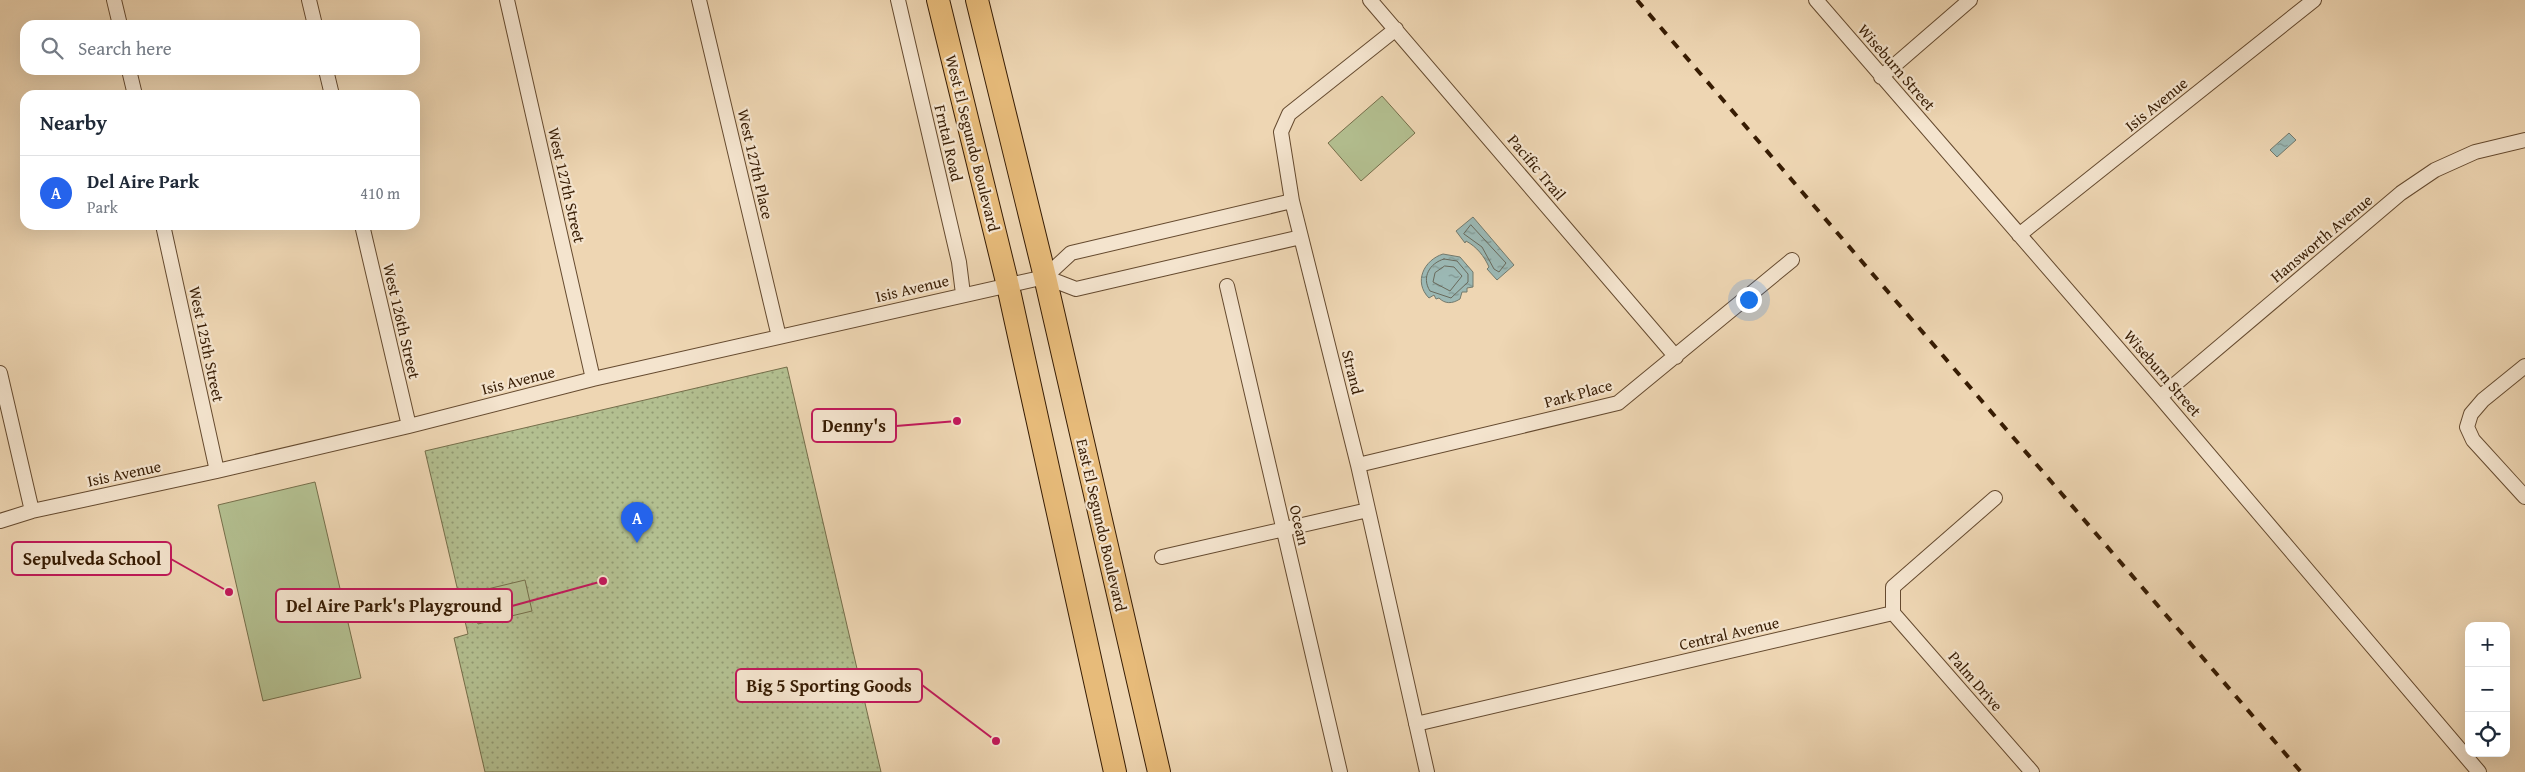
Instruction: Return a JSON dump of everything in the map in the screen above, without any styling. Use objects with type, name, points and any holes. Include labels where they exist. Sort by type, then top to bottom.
[{"type":"main road","name":"West El Segundo Boulevard","points":[[938,0],[1008,286]]},
{"type":"main road","points":[[977,0],[1045,277]]},
{"type":"main road","name":"East El Segundo Boulevard","points":[[1045,277],[1159,772]]},
{"type":"main road","points":[[1008,286],[1115,772]]},
{"type":"street","points":[[114,0],[119,20]]},
{"type":"street","points":[[309,0],[314,20]]},
{"type":"street","name":"West 127th Street","points":[[507,0],[593,378]]},
{"type":"street","name":"West 127th Place","points":[[699,0],[779,337]]},
{"type":"street","name":"Frntal Road","points":[[898,0],[959,262],[963,294]]},
{"type":"street","name":"Pacific Trail","points":[[1370,0],[1676,358]]},
{"type":"street","name":"Wiseburn Street","points":[[1816,0],[2160,397],[2479,772]]},
{"type":"street","points":[[1881,77],[1970,0]]},
{"type":"street","name":"Isis Avenue","points":[[2019,235],[2314,0]]},
{"type":"street","name":"Strand","points":[[1396,29],[1289,114],[1281,132],[1292,200],[1358,465],[1427,772]]},
{"type":"street","points":[[131,75],[134,90]]},
{"type":"street","points":[[327,75],[331,90]]},
{"type":"street","name":"Hansworth Avenue","points":[[2160,397],[2401,193],[2435,170],[2475,152],[2525,140]]},
{"type":"street","name":"Isis Avenue","points":[[0,521],[32,511],[217,471],[409,426],[593,378],[1045,277],[1071,253],[1292,200]]},
{"type":"street","name":"West 125th Street","points":[[164,230],[217,471]]},
{"type":"street","name":"West 126th Street","points":[[363,230],[409,426]]},
{"type":"street","points":[[1045,277],[1076,289],[1301,237]]},
{"type":"street","name":"Park Place","points":[[1358,465],[1618,403],[1676,358],[1792,260]]},
{"type":"street","name":"Ocean","points":[[1227,286],[1340,772]]},
{"type":"street","points":[[2525,366],[2483,400],[2470,414],[2467,427],[2472,440],[2525,497]]},
{"type":"street","points":[[0,373],[32,511]]},
{"type":"street","points":[[1893,612],[1893,587],[1995,498]]},
{"type":"street","points":[[1162,557],[1368,510]]},
{"type":"street","name":"Central Avenue","points":[[1416,724],[1893,612]]},
{"type":"street","name":"Palm Drive","points":[[1893,612],[2032,772]]},
{"type":"green space","points":[[1382,96],[1415,133],[1361,181],[1328,143]]},
{"type":"green space","points":[[787,367],[881,772],[485,772],[454,638],[468,634],[425,451]]},
{"type":"green space","points":[[315,482],[361,678],[263,701],[218,505]]},
{"type":"green space","points":[[525,580],[532,611],[478,624],[471,593]]},
{"type":"water","points":[[2289,133],[2296,140],[2277,157],[2270,150]]},
{"type":"water","points":[[1473,217],[1514,265],[1497,280],[1487,269],[1489,267],[1480,252],[1470,243],[1466,241],[1465,243],[1456,231]]},
{"type":"water","points":[[1443,254],[1460,257],[1473,272],[1473,287],[1467,288],[1467,292],[1462,292],[1460,299],[1454,302],[1436,299],[1434,295],[1429,298],[1424,292],[1422,285],[1421,279],[1426,266],[1436,257]]},
{"type":"railway","points":[[1637,0],[2301,772]]},
{"type":"place","name":"Denny's","points":[[957,421]]},
{"type":"place","name":"Del Aire Park","points":[[637,543]]},
{"type":"place","name":"Del Aire Park's Playground","points":[[603,581]]},
{"type":"place","name":"Sepulveda School","points":[[229,592]]},
{"type":"place","name":"Big 5 Sporting Goods","points":[[996,741]]}]
